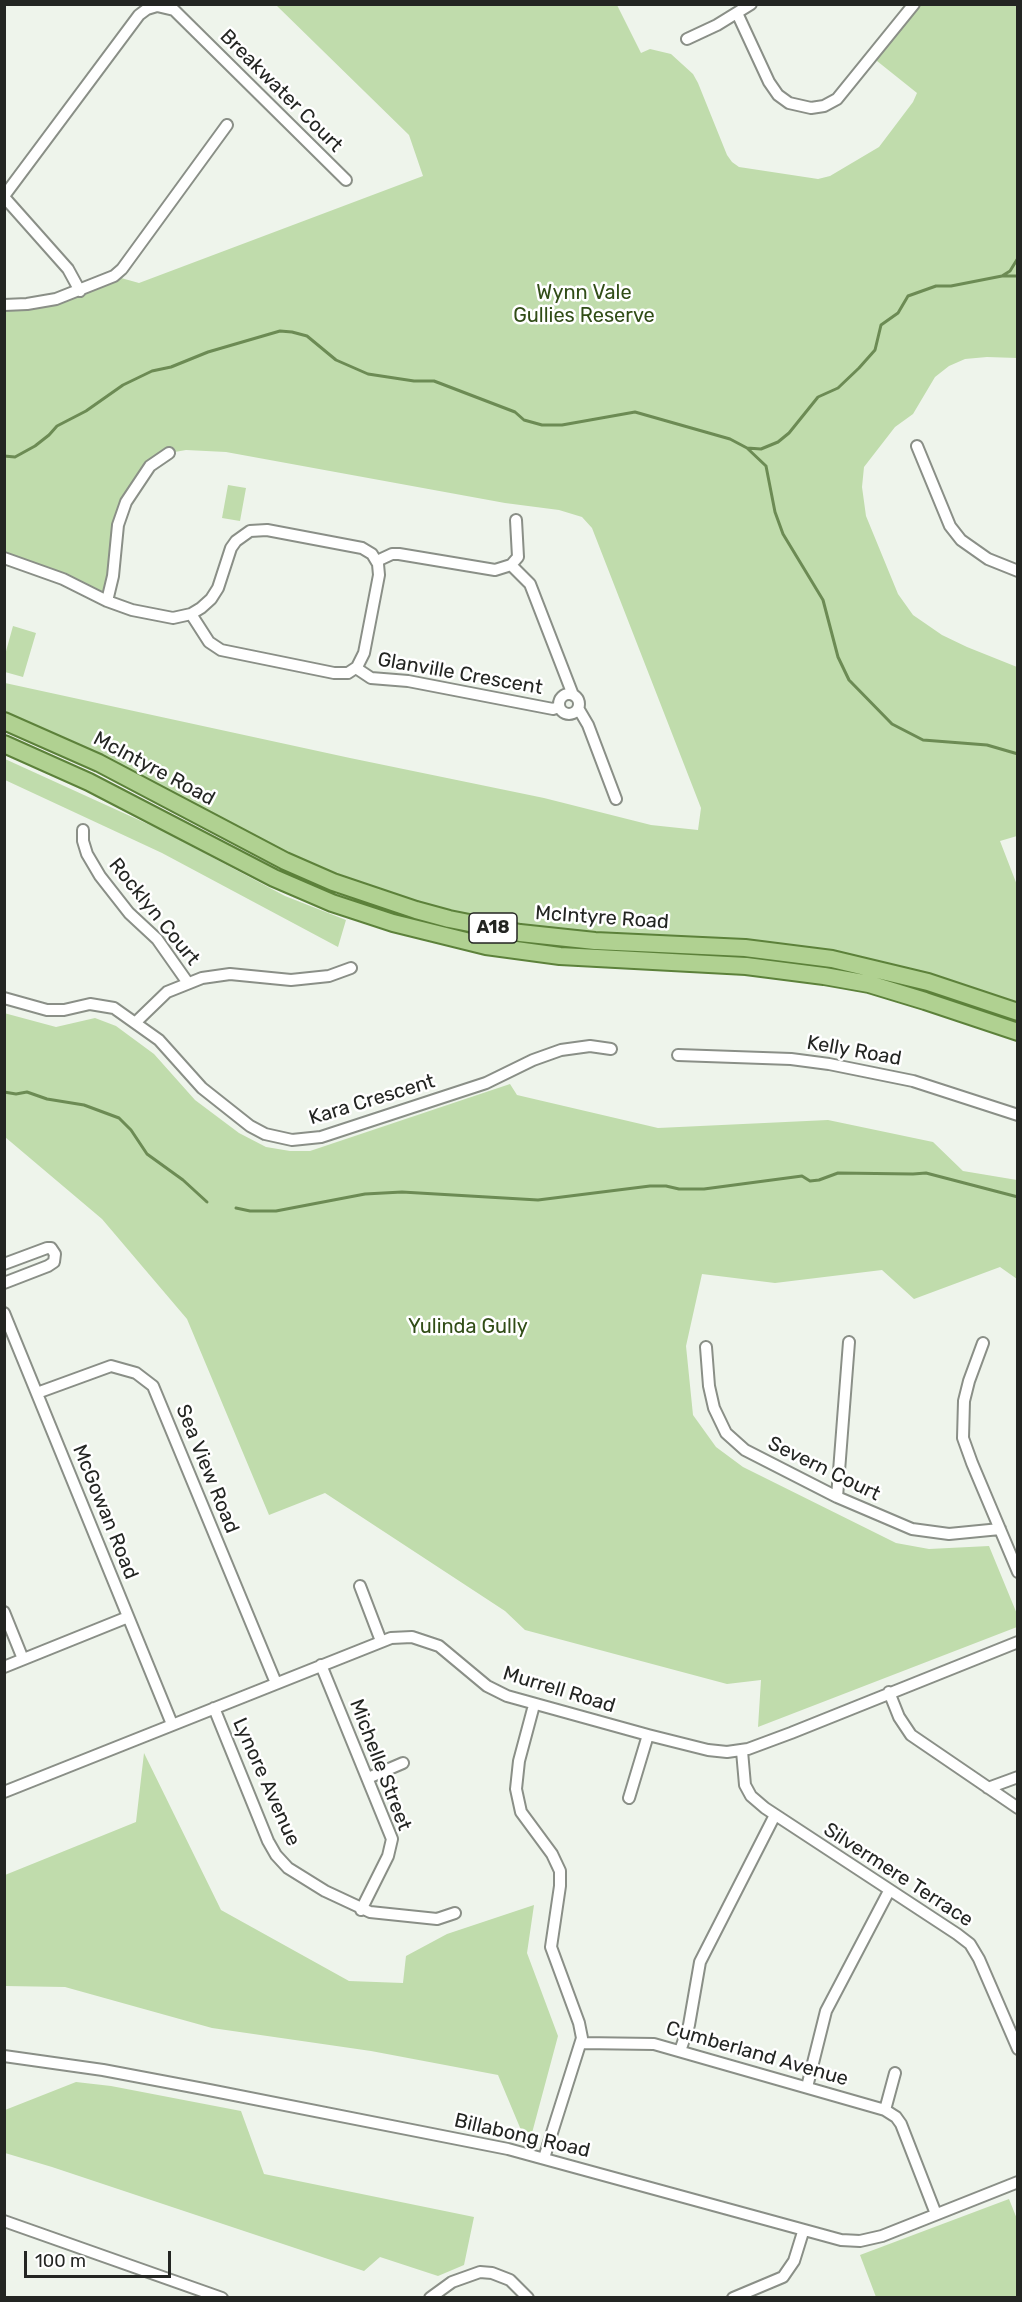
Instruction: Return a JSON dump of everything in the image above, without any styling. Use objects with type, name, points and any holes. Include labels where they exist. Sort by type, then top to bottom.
[{"type":"main road","name":"McIntyre Road","points":[[4,721],[99,763],[285,861],[333,882],[416,910],[520,933],[595,941],[745,948],[832,959],[928,982],[1017,1012]]},
{"type":"main road","name":"McIntyre Road","points":[[4,744],[89,782],[274,879],[384,921],[456,939],[525,952],[594,959],[746,966],[824,976],[869,984],[1017,1032]]},
{"type":"street","points":[[687,39],[751,4]]},
{"type":"street","points":[[737,13],[769,82],[778,95],[789,103],[810,108],[824,106],[837,99],[914,4]]},
{"type":"street","name":"Breakwater Court","points":[[4,197],[140,15],[147,9],[157,6],[174,10],[346,180]]},
{"type":"street","points":[[4,305],[44,302],[104,282],[122,269],[227,125]]},
{"type":"street","points":[[4,197],[68,269],[80,291]]},
{"type":"street","points":[[917,446],[950,526],[961,540],[988,558],[1017,571]]},
{"type":"street","points":[[107,601],[118,525],[126,502],[150,466],[169,453]]},
{"type":"street","points":[[377,561],[399,554],[495,570],[512,565],[518,557],[516,520]]},
{"type":"street","points":[[4,558],[63,579],[107,601],[132,610],[173,618],[191,614],[211,599],[218,588],[231,548],[236,541],[250,531],[267,530],[362,548],[372,554],[377,561],[379,575],[364,653],[356,668],[340,674],[221,650],[209,642],[191,614]]},
{"type":"street","name":"Glanville Crescent","points":[[512,565],[530,584],[573,695]]},
{"type":"street","name":"Glanville Crescent","points":[[356,668],[371,678],[408,681],[553,709],[559,707]]},
{"type":"street","points":[[578,708],[571,714],[564,713],[559,707],[562,696],[573,695],[578,701],[578,708],[588,725],[616,799]]},
{"type":"street","name":"Rocklyn Court","points":[[83,830],[83,841],[87,854],[100,876],[129,913],[157,939],[188,982]]},
{"type":"street","points":[[136,1022],[161,996],[188,982],[221,974],[291,980],[321,977],[351,968]]},
{"type":"street","name":"Kara Crescent","points":[[4,998],[47,1011],[90,1004],[114,1008],[165,1045],[202,1089],[250,1126],[265,1134],[292,1140],[321,1137],[486,1083],[533,1060],[561,1050],[590,1046],[610,1049]]},
{"type":"street","name":"Kelly Road","points":[[678,1055],[791,1059],[839,1066],[914,1081],[1017,1115]]},
{"type":"street","points":[[4,1264],[47,1248],[51,1248],[56,1257],[54,1262],[48,1266],[4,1283]]},
{"type":"street","name":"McGowan Road","points":[[4,1313],[172,1724]]},
{"type":"street","points":[[837,1497],[849,1342]]},
{"type":"street","points":[[983,1343],[964,1401],[963,1438],[1017,1572]]},
{"type":"street","name":"Severn Court","points":[[706,1347],[711,1396],[719,1422],[726,1433],[752,1455],[837,1497],[912,1529],[948,1534],[1000,1529]]},
{"type":"street","name":"Sea View Road","points":[[37,1393],[111,1366],[136,1373],[153,1386],[276,1683]]},
{"type":"street","points":[[360,1586],[381,1641]]},
{"type":"street","points":[[4,1612],[23,1659]]},
{"type":"street","points":[[4,1667],[128,1617]]},
{"type":"street","name":"Murrell Road","points":[[4,1792],[381,1641],[400,1637],[412,1637],[431,1642],[447,1652],[487,1686],[507,1696],[708,1750],[742,1751],[1017,1642]]},
{"type":"street","name":"Michelle Street","points":[[321,1665],[389,1829],[392,1843],[388,1856],[361,1910]]},
{"type":"street","points":[[889,1692],[899,1717],[911,1736],[1017,1808]]},
{"type":"street","points":[[534,1705],[519,1761],[516,1789],[521,1812],[552,1854],[560,1871],[551,1947],[579,2023],[581,2043],[544,2158]]},
{"type":"street","name":"Lynore Avenue","points":[[214,1708],[263,1831],[276,1855],[288,1868],[305,1880],[361,1910],[421,1919],[437,1919],[455,1913]]},
{"type":"street","points":[[629,1798],[648,1735]]},
{"type":"street","name":"Silvermere Terrace","points":[[742,1751],[744,1779],[748,1791],[757,1802],[970,1944],[1015,2034],[1017,2049]]},
{"type":"street","points":[[368,1778],[403,1763]]},
{"type":"street","points":[[988,1788],[1017,1777]]},
{"type":"street","points":[[680,2051],[688,2025],[700,1962],[775,1815]]},
{"type":"street","points":[[807,2087],[826,2011],[889,1891]]},
{"type":"street","name":"Cumberland Avenue","points":[[581,2043],[654,2043],[885,2110]]},
{"type":"street","name":"Billabong Road","points":[[4,2056],[103,2070],[544,2158],[841,2241],[860,2241],[882,2236],[1017,2181]]},
{"type":"street","points":[[895,2073],[885,2110],[896,2117],[901,2124],[936,2214]]},
{"type":"street","points":[[4,2221],[222,2298]]},
{"type":"street","points":[[733,2298],[783,2277],[794,2261],[803,2232]]},
{"type":"street","points":[[430,2298],[452,2282],[480,2272],[492,2273],[510,2280],[528,2298]]},
{"type":"green space","name":"Wynn Vale Gullies Reserve","points":[[276,5],[617,5],[641,53],[650,49],[671,54],[693,74],[732,162],[739,167],[818,179],[830,176],[879,147],[913,102],[917,93],[872,57],[914,5],[1017,5],[1017,358],[965,359],[949,366],[935,377],[913,414],[895,427],[864,467],[862,487],[866,516],[898,594],[913,615],[942,635],[1017,667],[1017,836],[1000,841],[1017,885],[1017,1012],[875,968],[595,941],[381,899],[5,721],[5,683],[544,798],[651,825],[698,830],[701,808],[592,528],[582,517],[559,510],[505,503],[226,452],[186,450],[169,453],[150,466],[126,502],[107,601],[5,558],[5,305],[27,304],[114,276],[139,283],[423,176],[409,135]]},
{"type":"green space","points":[[228,485],[246,488],[240,521],[222,518]]},
{"type":"green space","points":[[13,626],[36,633],[23,677],[5,672],[5,655]]},
{"type":"green space","points":[[5,759],[163,831],[285,896],[346,920],[338,947],[162,853],[5,780]]},
{"type":"green space","name":"Yulinda Gully","points":[[4,1013],[56,1027],[95,1018],[116,1026],[154,1054],[195,1100],[239,1133],[266,1147],[290,1151],[310,1151],[510,1084],[517,1095],[658,1128],[828,1120],[933,1142],[963,1171],[1017,1180],[1017,1279],[1000,1267],[914,1299],[882,1270],[775,1283],[702,1274],[686,1346],[693,1415],[716,1447],[743,1467],[896,1543],[929,1549],[989,1546],[1017,1614],[1017,1627],[758,1727],[761,1680],[727,1684],[525,1630],[505,1611],[325,1493],[269,1515],[187,1319],[102,1219],[5,1137]]},
{"type":"green space","points":[[144,1753],[221,1910],[349,1981],[403,1983],[406,1956],[447,1934],[534,1905],[527,1953],[558,2036],[532,2133],[521,2130],[498,2075],[371,2051],[212,2028],[65,1987],[5,1986],[5,1875],[136,1822]]},
{"type":"green space","points":[[76,2082],[111,2086],[241,2111],[264,2174],[474,2217],[464,2265],[438,2276],[380,2257],[364,2271],[5,2153],[5,2110]]},
{"type":"green space","points":[[1009,2199],[1017,2219],[1017,2297],[876,2297],[860,2255]]},
{"type":"waterway","points":[[1002,276],[1010,271],[1018,258]]},
{"type":"waterway","points":[[4,456],[15,457],[35,446],[57,426],[86,411],[123,385],[152,371],[171,367],[208,352],[280,331],[307,336],[336,360],[368,374],[414,381],[434,381],[515,412],[524,420],[542,425],[562,425],[635,412],[730,439],[747,448],[761,449],[778,442],[789,433],[818,397],[838,388],[859,368],[875,350],[881,325],[898,313],[908,296],[936,286],[951,286],[1002,276],[1018,276]]},
{"type":"waterway","points":[[747,448],[766,466],[775,512],[783,534],[823,600],[838,657],[849,680],[892,724],[923,740],[987,745],[1018,754]]},
{"type":"waterway","points":[[4,1092],[16,1094],[27,1092],[47,1099],[84,1105],[119,1118],[131,1130],[147,1154],[183,1180],[207,1202]]},
{"type":"waterway","points":[[236,1208],[250,1211],[276,1211],[365,1194],[402,1192],[538,1200],[650,1186],[704,1189],[802,1176],[810,1181],[838,1173],[926,1173],[1018,1197]]}]
